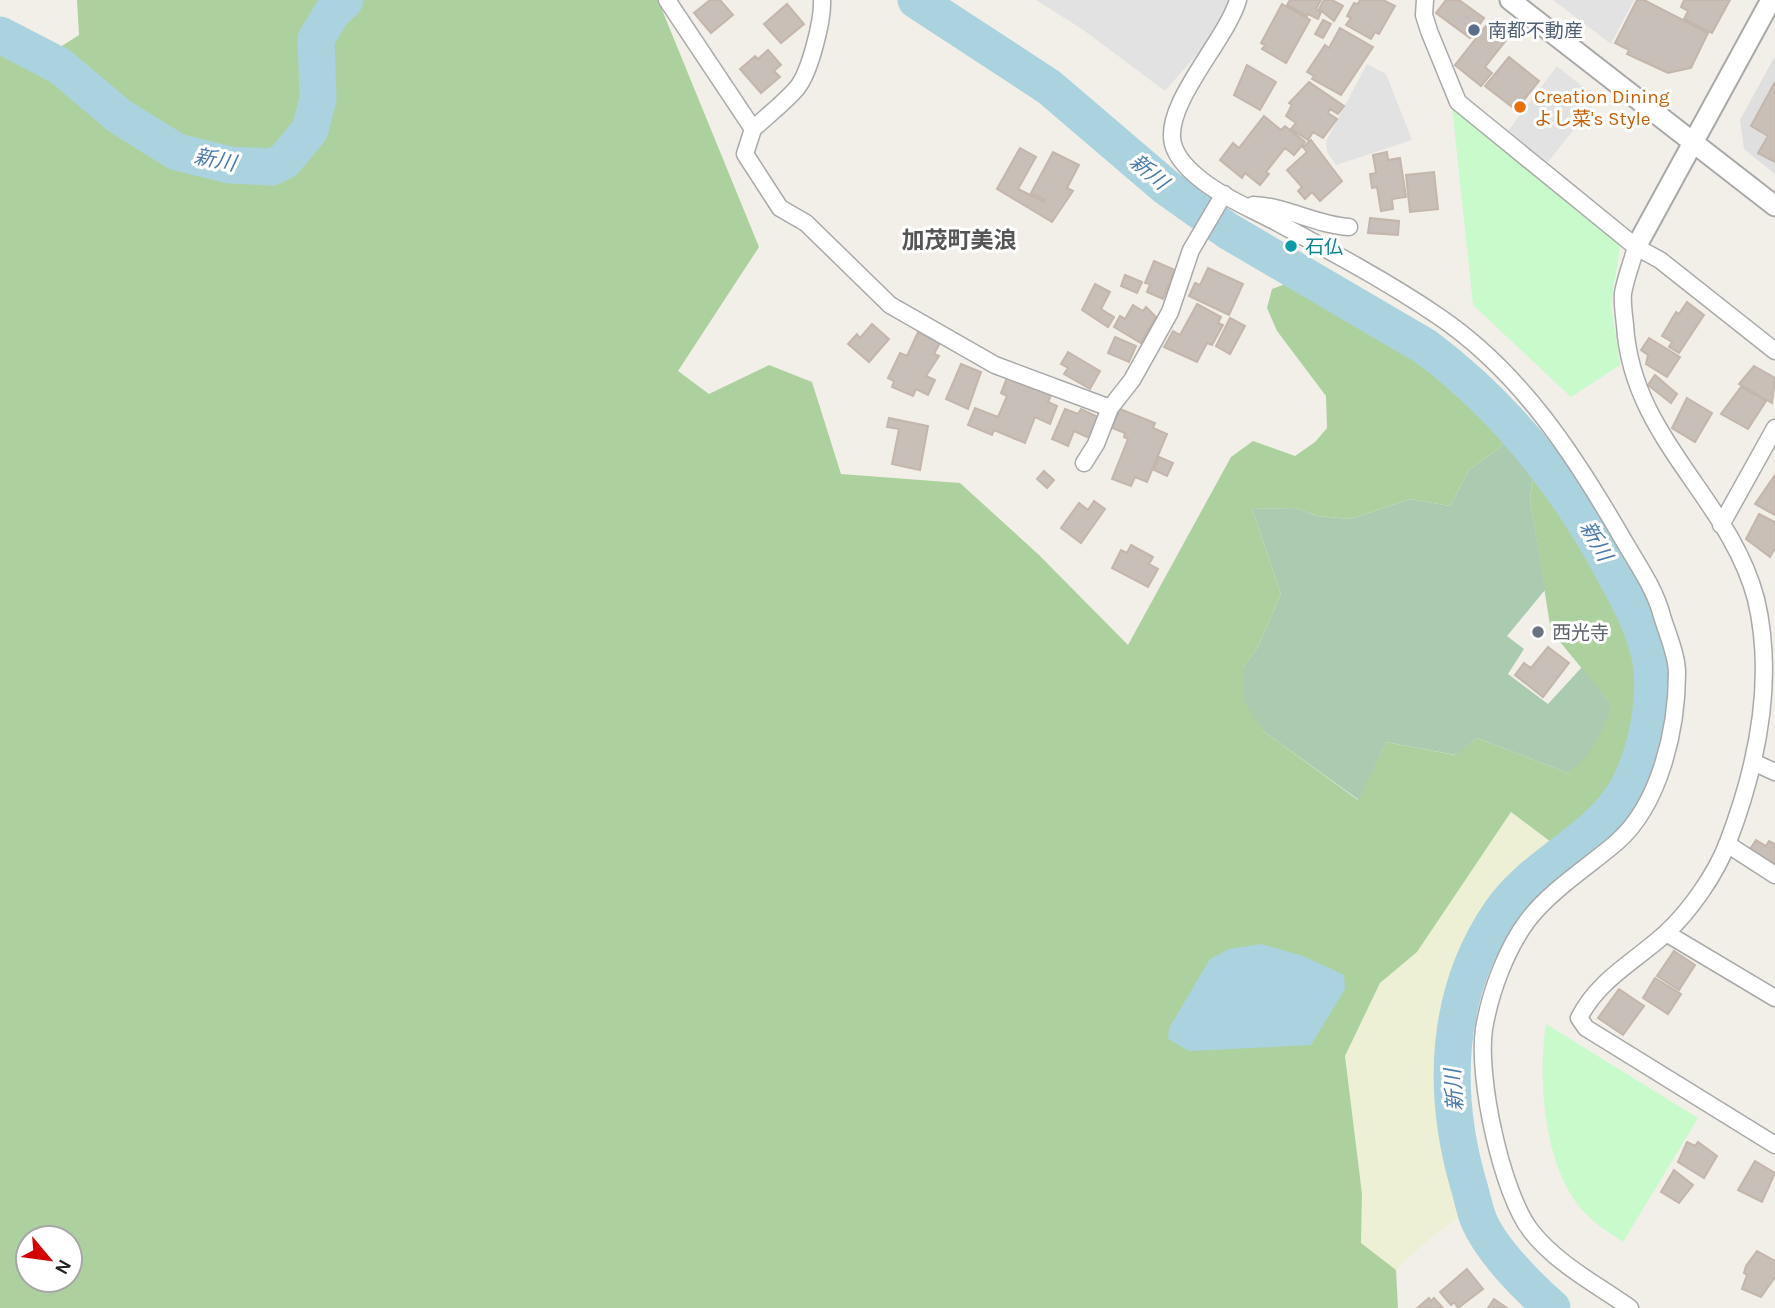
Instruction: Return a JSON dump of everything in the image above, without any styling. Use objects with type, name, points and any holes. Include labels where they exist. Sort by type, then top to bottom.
[{"type":"street","points":[[667,0],[753,129]]},
{"type":"street","points":[[822,0],[822,12],[804,76],[797,87],[753,129],[746,154],[780,208],[806,223],[890,305],[995,365],[1110,408]]},
{"type":"street","points":[[1238,0],[1222,36],[1181,105],[1172,133],[1174,148],[1187,167],[1222,197],[1244,204],[1440,317],[1529,396],[1595,490],[1658,599],[1678,670],[1666,760],[1646,807],[1621,839],[1531,916],[1513,943],[1485,1026],[1482,1061],[1511,1196],[1531,1231],[1570,1269],[1630,1308]]},
{"type":"street","points":[[1425,0],[1424,15],[1429,31],[1458,102],[1636,247],[1660,260],[1775,351]]},
{"type":"street","points":[[1772,0],[1636,247],[1623,295],[1626,352],[1642,402],[1721,525],[1756,596],[1770,675],[1762,724],[1727,844],[1697,896],[1666,933],[1602,985],[1589,999],[1580,1018],[1586,1028],[1775,1145]]},
{"type":"street","points":[[1513,1],[1775,206]]},
{"type":"street","points":[[1084,463],[1096,444],[1110,408],[1132,380],[1170,312],[1191,250],[1222,197]]},
{"type":"street","points":[[1244,204],[1265,205],[1324,223],[1349,227]]},
{"type":"street","points":[[1721,525],[1775,428]]},
{"type":"street","points":[[1753,762],[1775,772]]},
{"type":"street","points":[[1727,844],[1775,875]]},
{"type":"street","points":[[1666,933],[1775,998]]},
{"type":"shaded area","points":[[1036,0],[1229,0],[1216,32],[1165,91],[1082,29]]},
{"type":"shaded area","points":[[1553,0],[1634,0],[1611,44]]},
{"type":"shaded area","points":[[1775,56],[1775,174],[1744,149],[1740,120]]},
{"type":"shaded area","points":[[1367,64],[1386,74],[1412,140],[1336,165],[1327,152],[1326,141]]},
{"type":"shaded area","points":[[1557,66],[1598,99],[1548,162],[1508,131]]},
{"type":"green space","points":[[77,0],[658,0],[759,247],[678,371],[709,394],[769,365],[812,382],[841,474],[960,483],[1039,555],[1128,645],[1231,457],[1253,441],[1295,456],[1315,442],[1327,428],[1326,396],[1277,331],[1267,308],[1272,289],[1301,278],[1441,364],[1489,408],[1511,434],[1499,448],[1469,470],[1450,506],[1410,499],[1350,519],[1317,516],[1295,508],[1252,509],[1281,594],[1258,647],[1243,668],[1263,731],[1358,800],[1386,742],[1455,755],[1477,738],[1568,773],[1611,704],[1551,631],[1530,500],[1532,482],[1543,471],[1605,565],[1645,659],[1638,721],[1606,801],[1555,845],[1511,812],[1417,952],[1380,983],[1345,1056],[1362,1194],[1361,1243],[1396,1270],[1398,1308],[0,1308],[0,46],[35,63],[79,35]]},
{"type":"green space","points":[[1452,107],[1621,242],[1611,304],[1620,365],[1571,397],[1473,305]]},
{"type":"green space","points":[[1511,434],[1543,471],[1532,482],[1530,500],[1545,590],[1507,636],[1524,649],[1508,674],[1548,704],[1582,667],[1611,704],[1605,724],[1590,750],[1568,773],[1477,738],[1456,755],[1386,742],[1359,800],[1263,731],[1244,702],[1243,668],[1258,647],[1281,594],[1252,509],[1295,508],[1317,516],[1350,519],[1410,499],[1450,506],[1469,470],[1499,448]]},
{"type":"green space","points":[[1511,812],[1555,845],[1489,902],[1460,963],[1439,1036],[1436,1107],[1461,1216],[1429,1239],[1396,1270],[1361,1243],[1362,1194],[1345,1056],[1380,983],[1417,952]]},
{"type":"green space","points":[[1546,1024],[1698,1118],[1623,1242],[1593,1221],[1574,1199],[1553,1153],[1544,1099],[1543,1047]]},
{"type":"water","points":[[1261,944],[1303,956],[1344,975],[1345,989],[1311,1045],[1189,1051],[1168,1039],[1169,1028],[1210,959],[1229,949]]},
{"type":"building","points":[[710,0],[720,0],[733,15],[711,33],[694,13]]},
{"type":"building","points":[[1290,0],[1321,0],[1316,9],[1321,12],[1318,19],[1287,5]]},
{"type":"building","points":[[1324,0],[1332,0],[1343,6],[1334,21],[1319,9]]},
{"type":"building","points":[[1360,0],[1383,0],[1395,6],[1379,34],[1375,32],[1371,39],[1346,25],[1351,18],[1347,16],[1354,3],[1358,4]]},
{"type":"building","points":[[1446,0],[1459,0],[1484,18],[1470,38],[1436,13]]},
{"type":"building","points":[[1637,0],[1644,0],[1708,33],[1691,68],[1668,73],[1627,54],[1629,50],[1615,43]]},
{"type":"building","points":[[1684,0],[1730,0],[1712,33],[1684,19],[1688,11],[1681,7]]},
{"type":"building","points":[[787,4],[804,24],[781,43],[764,24]]},
{"type":"building","points":[[1282,4],[1310,20],[1286,63],[1262,49],[1265,45],[1261,43]]},
{"type":"building","points":[[1323,20],[1331,24],[1323,38],[1315,34]]},
{"type":"building","points":[[1489,22],[1508,38],[1485,67],[1492,73],[1481,86],[1455,65]]},
{"type":"building","points":[[1340,28],[1373,47],[1341,95],[1312,79],[1314,76],[1307,72],[1325,45],[1329,48]]},
{"type":"building","points":[[768,50],[781,65],[774,71],[780,77],[761,93],[740,69],[755,56],[758,59]]},
{"type":"building","points":[[1509,57],[1539,81],[1516,110],[1485,86]]},
{"type":"building","points":[[1247,65],[1276,82],[1260,110],[1234,95]]},
{"type":"building","points":[[1309,82],[1344,106],[1338,114],[1330,109],[1328,113],[1337,119],[1323,138],[1313,132],[1308,140],[1291,129],[1296,123],[1286,116],[1292,105],[1289,103]]},
{"type":"building","points":[[1775,82],[1775,162],[1758,153],[1768,136],[1751,126]]},
{"type":"building","points":[[1264,116],[1281,130],[1285,126],[1305,142],[1294,155],[1285,148],[1266,172],[1269,174],[1260,185],[1245,173],[1242,178],[1220,160],[1233,143],[1239,148]]},
{"type":"building","points":[[1311,140],[1342,181],[1320,201],[1312,192],[1305,199],[1298,191],[1302,187],[1287,170],[1307,152],[1303,147]]},
{"type":"building","points":[[1020,148],[1036,157],[1018,189],[1044,202],[1045,200],[1031,193],[1053,152],[1079,165],[1067,188],[1073,191],[1052,222],[997,189]]},
{"type":"building","points":[[1387,152],[1388,160],[1400,158],[1406,197],[1392,199],[1393,209],[1381,211],[1377,187],[1372,188],[1370,174],[1376,173],[1373,155]]},
{"type":"building","points":[[1434,172],[1438,209],[1410,212],[1406,175]]},
{"type":"building","points":[[1370,218],[1399,221],[1398,235],[1368,233]]},
{"type":"building","points":[[1154,261],[1175,270],[1163,299],[1147,292],[1150,284],[1145,283]]},
{"type":"building","points":[[1208,268],[1243,284],[1229,315],[1189,296],[1195,283],[1200,285]]},
{"type":"building","points":[[1125,275],[1142,282],[1137,293],[1121,286]]},
{"type":"building","points":[[1095,284],[1110,292],[1101,309],[1114,317],[1108,327],[1082,310]]},
{"type":"building","points":[[1687,302],[1704,315],[1679,353],[1669,347],[1672,342],[1662,336],[1676,312],[1679,314]]},
{"type":"building","points":[[1197,304],[1221,317],[1218,323],[1223,325],[1212,345],[1207,343],[1197,362],[1164,347],[1173,331],[1180,335]]},
{"type":"building","points":[[1133,305],[1143,311],[1146,307],[1156,317],[1141,343],[1114,327],[1120,316],[1125,319]]},
{"type":"building","points":[[1230,318],[1245,326],[1230,354],[1216,346]]},
{"type":"building","points":[[872,324],[889,339],[869,362],[848,344],[857,334],[860,338]]},
{"type":"building","points":[[918,332],[940,343],[934,354],[939,356],[926,376],[935,380],[928,395],[916,389],[913,396],[892,387],[894,381],[888,378],[900,353],[907,356]]},
{"type":"building","points":[[1115,337],[1136,346],[1129,362],[1108,353]]},
{"type":"building","points":[[1649,338],[1680,357],[1667,377],[1646,364],[1648,355],[1641,350]]},
{"type":"building","points":[[1068,352],[1100,371],[1090,389],[1064,374],[1068,368],[1061,364]]},
{"type":"building","points":[[961,364],[981,372],[968,409],[946,399]]},
{"type":"building","points":[[1754,366],[1775,378],[1772,403],[1739,384]]},
{"type":"building","points":[[1008,375],[1052,393],[1048,402],[1057,406],[1050,424],[1035,417],[1025,443],[994,430],[992,435],[968,425],[975,408],[998,417],[1007,396],[1001,393]]},
{"type":"building","points":[[1655,375],[1677,394],[1671,403],[1648,385]]},
{"type":"building","points":[[1741,387],[1766,401],[1748,429],[1721,414]]},
{"type":"building","points":[[1687,398],[1712,413],[1695,442],[1672,428]]},
{"type":"building","points":[[1065,409],[1078,414],[1081,409],[1098,417],[1089,438],[1074,431],[1068,446],[1052,439]]},
{"type":"building","points":[[1120,409],[1155,423],[1153,428],[1167,434],[1147,482],[1135,477],[1131,486],[1112,479],[1128,439],[1124,437],[1125,433],[1112,428]]},
{"type":"building","points":[[889,418],[928,426],[920,470],[892,464],[899,429],[887,427]]},
{"type":"building","points":[[1159,457],[1173,463],[1167,476],[1154,470]]},
{"type":"building","points":[[1044,471],[1054,480],[1047,488],[1037,479]]},
{"type":"building","points":[[1775,475],[1775,515],[1755,504]]},
{"type":"building","points":[[1094,501],[1105,509],[1081,543],[1061,528],[1079,503],[1088,510]]},
{"type":"building","points":[[1759,514],[1775,522],[1775,548],[1770,557],[1746,539]]},
{"type":"building","points":[[1131,545],[1153,557],[1149,564],[1158,569],[1148,587],[1112,568],[1121,550],[1127,553]]},
{"type":"building","points":[[1548,647],[1569,663],[1543,697],[1515,675],[1524,663],[1531,668]]},
{"type":"building","points":[[1756,840],[1766,846],[1769,841],[1775,844],[1775,866],[1750,849]]},
{"type":"building","points":[[1674,951],[1695,965],[1679,990],[1657,976]]},
{"type":"building","points":[[1655,978],[1681,994],[1668,1014],[1643,998]]},
{"type":"building","points":[[1619,989],[1644,1006],[1623,1035],[1598,1018]]},
{"type":"building","points":[[1687,1142],[1695,1146],[1698,1142],[1717,1156],[1704,1178],[1678,1162]]},
{"type":"building","points":[[1755,1161],[1775,1173],[1762,1202],[1738,1190]]},
{"type":"building","points":[[1674,1170],[1693,1185],[1679,1203],[1661,1192]]},
{"type":"building","points":[[1757,1251],[1775,1261],[1775,1277],[1761,1297],[1742,1289],[1747,1275],[1744,1273],[1746,1266]]},
{"type":"building","points":[[1467,1269],[1483,1289],[1458,1308],[1454,1302],[1451,1305],[1440,1292]]},
{"type":"building","points":[[1429,1298],[1431,1301],[1434,1298],[1443,1308],[1417,1308]]},
{"type":"building","points":[[1494,1299],[1507,1308],[1488,1308]]},
{"type":"waterway","name":"新川","points":[[0,35],[60,66],[119,116],[177,152],[230,165],[272,167],[284,161],[310,130],[318,99],[316,39],[331,14],[345,0]]},
{"type":"waterway","name":"新川","points":[[916,0],[1049,87],[1166,187],[1228,231],[1426,347],[1454,369],[1506,419],[1551,473],[1591,532],[1632,606],[1649,652],[1653,686],[1649,723],[1640,759],[1626,791],[1613,809],[1582,839],[1529,880],[1500,913],[1482,944],[1468,977],[1454,1044],[1454,1114],[1477,1216],[1501,1256],[1552,1308]]},
{"type":"place","name":"南都不動産","points":[[1474,30]]},
{"type":"place","name":"Creation Dining よし菜's Style","points":[[1520,107]]},
{"type":"place","name":"石仏","points":[[1291,246]]},
{"type":"place","name":"西光寺","points":[[1538,632]]},
{"type":"district","name":"加茂町美浪","points":[[959,240]]}]
